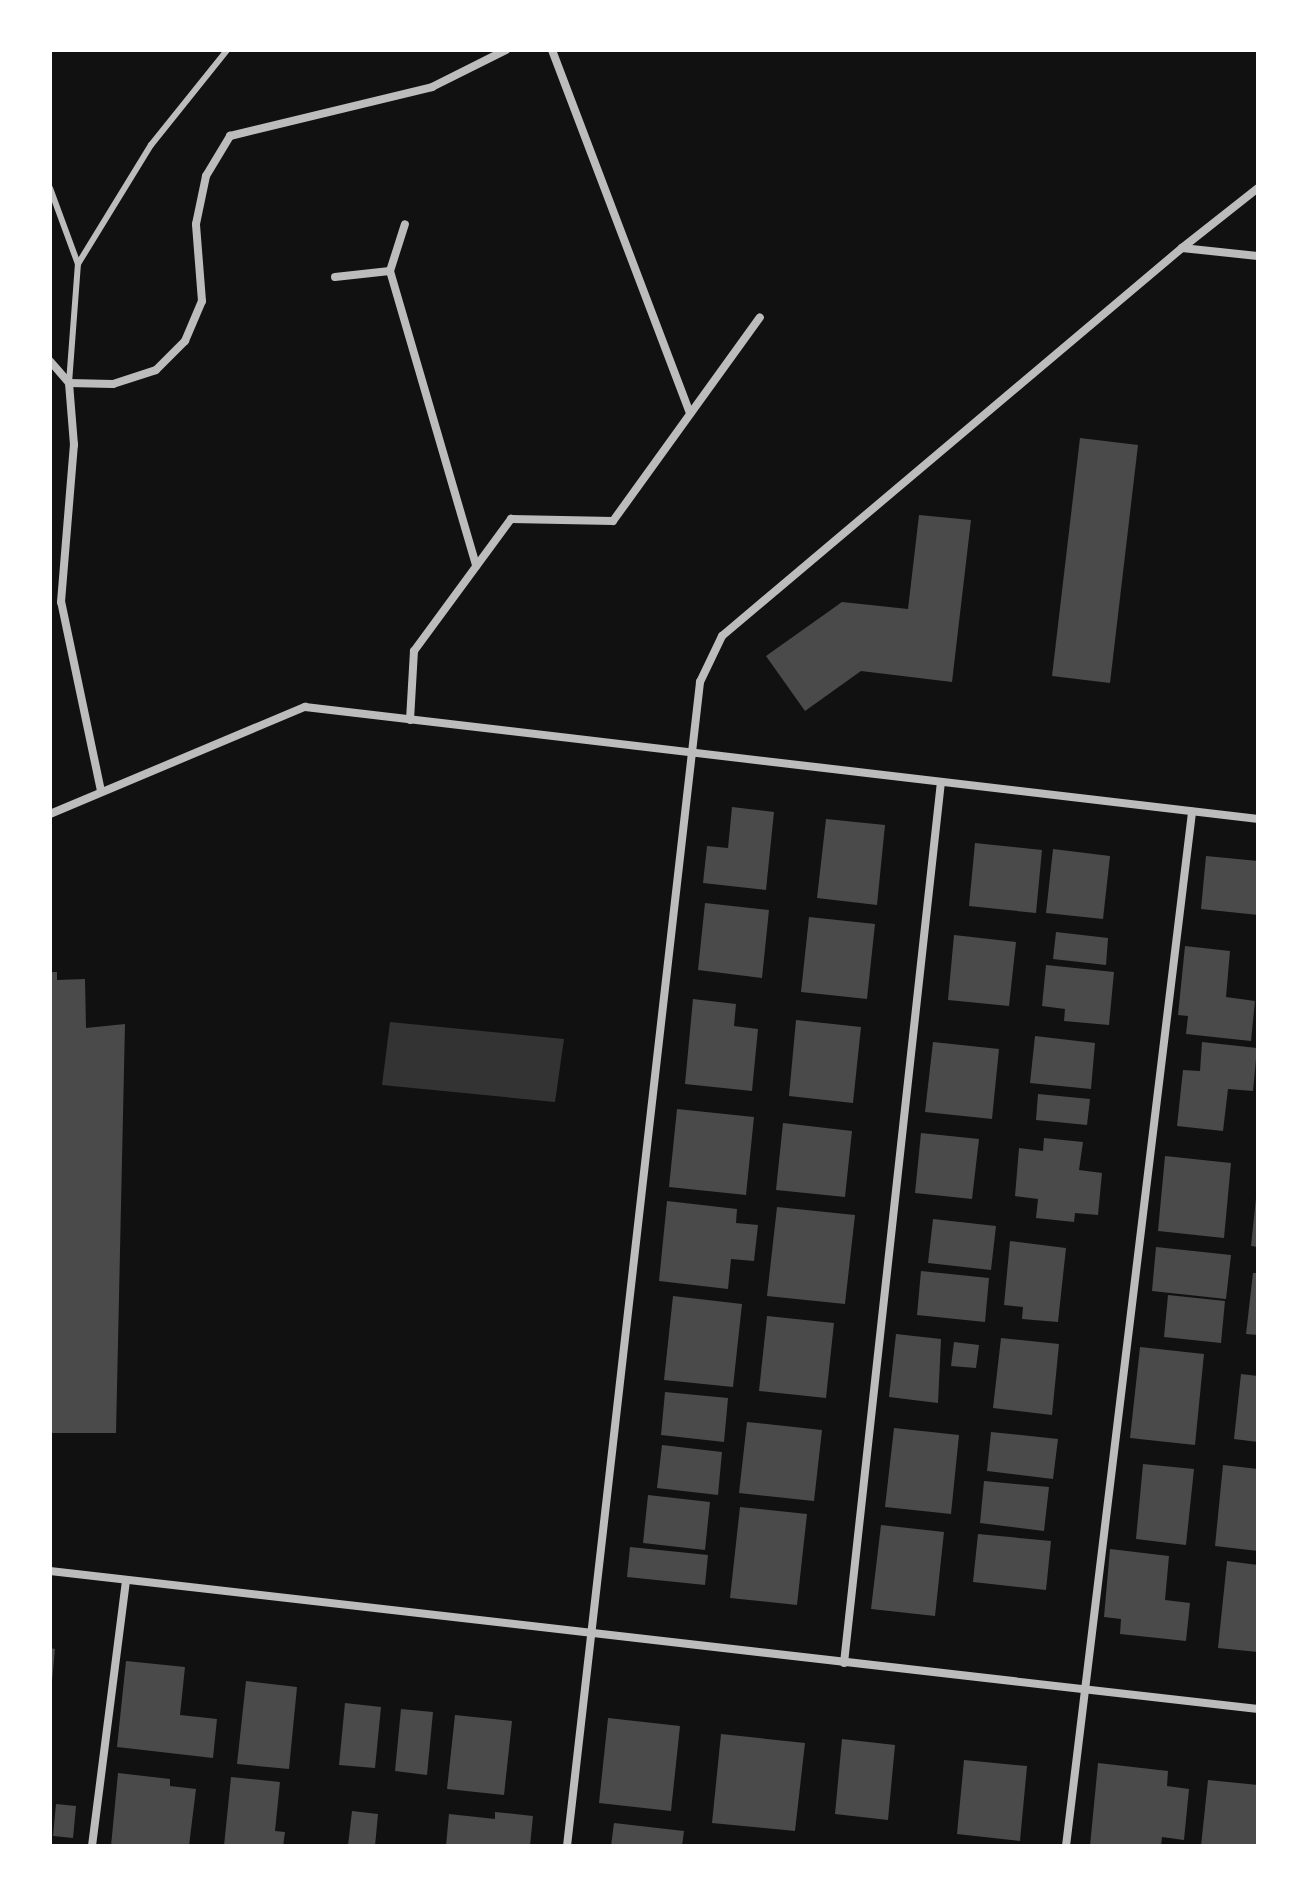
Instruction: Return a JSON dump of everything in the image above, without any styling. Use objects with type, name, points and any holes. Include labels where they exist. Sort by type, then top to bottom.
[{"type":"street","points":[[69,383],[113,384],[156,370],[185,341],[202,301],[196,224],[206,176],[230,136],[432,87],[506,50]]},
{"type":"street","points":[[552,50],[690,414]]},
{"type":"street","points":[[567,1846],[700,682],[722,636],[1182,248],[1258,188]]},
{"type":"street","points":[[405,224],[390,271],[476,566]]},
{"type":"street","points":[[1182,248],[1258,256]]},
{"type":"street","points":[[335,277],[390,271]]},
{"type":"street","points":[[410,720],[414,651],[511,519],[613,521],[760,317]]},
{"type":"street","points":[[50,361],[69,383],[74,445],[61,602],[101,791]]},
{"type":"street","points":[[50,814],[305,707],[1258,819]]},
{"type":"street","points":[[844,1663],[941,782]]},
{"type":"street","points":[[1066,1846],[1192,812]]},
{"type":"street","points":[[50,1571],[1258,1709]]},
{"type":"street","points":[[92,1846],[126,1582]]},
{"type":"lane","points":[[78,264],[151,145],[227,50]]},
{"type":"lane","points":[[50,188],[78,264],[69,383]]},
{"type":"shaded area","points":[[390,1022],[564,1039],[555,1102],[382,1085]]},
{"type":"building","points":[[1080,438],[1138,445],[1110,683],[1052,676]]},
{"type":"building","points":[[919,515],[971,520],[952,682],[861,671],[805,711],[766,656],[842,602],[908,609]]},
{"type":"building","points":[[732,807],[774,812],[766,890],[703,883],[707,846],[728,848]]},
{"type":"building","points":[[826,819],[885,825],[877,905],[817,898]]},
{"type":"building","points":[[975,843],[1042,850],[1036,913],[969,906]]},
{"type":"building","points":[[1053,849],[1110,856],[1103,919],[1046,913]]},
{"type":"building","points":[[1206,856],[1258,861],[1258,915],[1201,909]]},
{"type":"building","points":[[705,903],[769,910],[762,978],[698,970]]},
{"type":"building","points":[[809,917],[875,924],[867,999],[801,992]]},
{"type":"building","points":[[1056,932],[1108,938],[1106,965],[1053,959]]},
{"type":"building","points":[[954,935],[1016,942],[1009,1006],[948,1000]]},
{"type":"building","points":[[1185,946],[1230,951],[1226,997],[1255,1001],[1251,1041],[1186,1034],[1188,1016],[1178,1015]]},
{"type":"building","points":[[1046,965],[1114,972],[1109,1025],[1064,1021],[1065,1009],[1042,1006]]},
{"type":"building","points":[[50,972],[57,972],[57,980],[85,979],[86,1028],[125,1024],[116,1433],[50,1433]]},
{"type":"building","points":[[693,999],[736,1004],[734,1026],[758,1029],[752,1091],[685,1084]]},
{"type":"building","points":[[796,1020],[861,1027],[853,1103],[789,1096]]},
{"type":"building","points":[[1035,1036],[1095,1043],[1091,1089],[1030,1083]]},
{"type":"building","points":[[933,1042],[999,1049],[992,1119],[925,1112]]},
{"type":"building","points":[[1202,1042],[1257,1048],[1253,1091],[1228,1089],[1223,1131],[1177,1126],[1183,1070],[1200,1071]]},
{"type":"building","points":[[1038,1094],[1090,1099],[1087,1125],[1036,1120]]},
{"type":"building","points":[[677,1109],[754,1117],[746,1195],[669,1187]]},
{"type":"building","points":[[783,1123],[852,1131],[845,1197],[776,1190]]},
{"type":"building","points":[[921,1133],[979,1139],[972,1199],[915,1193]]},
{"type":"building","points":[[1044,1138],[1083,1142],[1079,1170],[1102,1173],[1098,1215],[1075,1213],[1074,1222],[1036,1218],[1038,1199],[1015,1196],[1019,1148],[1043,1151]]},
{"type":"building","points":[[1165,1156],[1231,1163],[1224,1238],[1158,1231]]},
{"type":"building","points":[[1258,1198],[1258,1247],[1251,1246]]},
{"type":"building","points":[[667,1201],[737,1209],[736,1223],[758,1225],[754,1261],[731,1259],[728,1289],[659,1281]]},
{"type":"building","points":[[777,1207],[855,1215],[845,1304],[767,1296]]},
{"type":"building","points":[[933,1219],[996,1226],[991,1270],[928,1263]]},
{"type":"building","points":[[1010,1241],[1066,1248],[1058,1322],[1022,1319],[1023,1307],[1004,1305]]},
{"type":"building","points":[[1156,1247],[1231,1255],[1226,1299],[1152,1291]]},
{"type":"building","points":[[921,1271],[989,1278],[985,1322],[917,1315]]},
{"type":"building","points":[[1253,1273],[1258,1273],[1258,1335],[1246,1334]]},
{"type":"building","points":[[1168,1295],[1225,1301],[1221,1343],[1164,1337]]},
{"type":"building","points":[[673,1296],[742,1304],[733,1387],[664,1380]]},
{"type":"building","points":[[767,1316],[834,1323],[826,1398],[759,1391]]},
{"type":"building","points":[[896,1334],[941,1339],[938,1403],[889,1397]]},
{"type":"building","points":[[1001,1338],[1059,1344],[1052,1415],[993,1408]]},
{"type":"building","points":[[954,1342],[979,1345],[976,1368],[951,1366]]},
{"type":"building","points":[[1140,1347],[1204,1354],[1195,1445],[1130,1438]]},
{"type":"building","points":[[1241,1374],[1258,1376],[1258,1442],[1234,1439]]},
{"type":"building","points":[[665,1392],[728,1398],[724,1442],[661,1435]]},
{"type":"building","points":[[747,1422],[822,1430],[814,1501],[739,1493]]},
{"type":"building","points":[[894,1428],[959,1435],[951,1514],[885,1507]]},
{"type":"building","points":[[991,1432],[1058,1439],[1053,1479],[987,1471]]},
{"type":"building","points":[[662,1445],[722,1452],[718,1495],[657,1488]]},
{"type":"building","points":[[1143,1464],[1194,1469],[1186,1545],[1136,1539]]},
{"type":"building","points":[[1223,1465],[1258,1469],[1258,1551],[1215,1546]]},
{"type":"building","points":[[984,1481],[1049,1487],[1044,1531],[980,1523]]},
{"type":"building","points":[[648,1495],[710,1502],[705,1550],[643,1543]]},
{"type":"building","points":[[740,1507],[807,1514],[797,1605],[730,1598]]},
{"type":"building","points":[[881,1525],[944,1532],[935,1616],[871,1609]]},
{"type":"building","points":[[978,1534],[1051,1541],[1046,1590],[973,1582]]},
{"type":"building","points":[[630,1547],[708,1555],[705,1585],[627,1577]]},
{"type":"building","points":[[1110,1549],[1169,1556],[1165,1600],[1190,1603],[1186,1641],[1120,1634],[1121,1619],[1104,1617]]},
{"type":"building","points":[[1227,1561],[1258,1565],[1258,1652],[1218,1648]]},
{"type":"building","points":[[50,1648],[55,1649],[52,1681],[50,1681]]},
{"type":"building","points":[[126,1661],[185,1667],[180,1715],[217,1719],[213,1758],[117,1747]]},
{"type":"building","points":[[246,1681],[297,1687],[289,1769],[237,1764]]},
{"type":"building","points":[[345,1703],[381,1707],[375,1768],[339,1765]]},
{"type":"building","points":[[401,1709],[433,1712],[427,1775],[395,1771]]},
{"type":"building","points":[[455,1715],[512,1721],[504,1795],[447,1789]]},
{"type":"building","points":[[608,1718],[680,1726],[671,1811],[599,1803]]},
{"type":"building","points":[[721,1734],[805,1743],[795,1831],[712,1823]]},
{"type":"building","points":[[842,1739],[895,1745],[888,1820],[835,1814]]},
{"type":"building","points":[[964,1760],[1027,1766],[1020,1841],[957,1834]]},
{"type":"building","points":[[1098,1763],[1168,1771],[1167,1786],[1189,1789],[1184,1840],[1162,1837],[1161,1846],[1090,1846]]},
{"type":"building","points":[[118,1773],[170,1779],[170,1786],[196,1789],[189,1846],[111,1846]]},
{"type":"building","points":[[231,1777],[280,1782],[275,1831],[285,1832],[283,1846],[224,1846]]},
{"type":"building","points":[[1208,1780],[1258,1785],[1258,1846],[1201,1846]]},
{"type":"building","points":[[56,1804],[76,1806],[73,1838],[53,1836]]},
{"type":"building","points":[[352,1811],[378,1814],[375,1846],[348,1846]]},
{"type":"building","points":[[495,1812],[533,1816],[530,1846],[446,1846],[449,1814],[495,1819]]},
{"type":"building","points":[[614,1823],[684,1831],[682,1846],[611,1846]]}]
